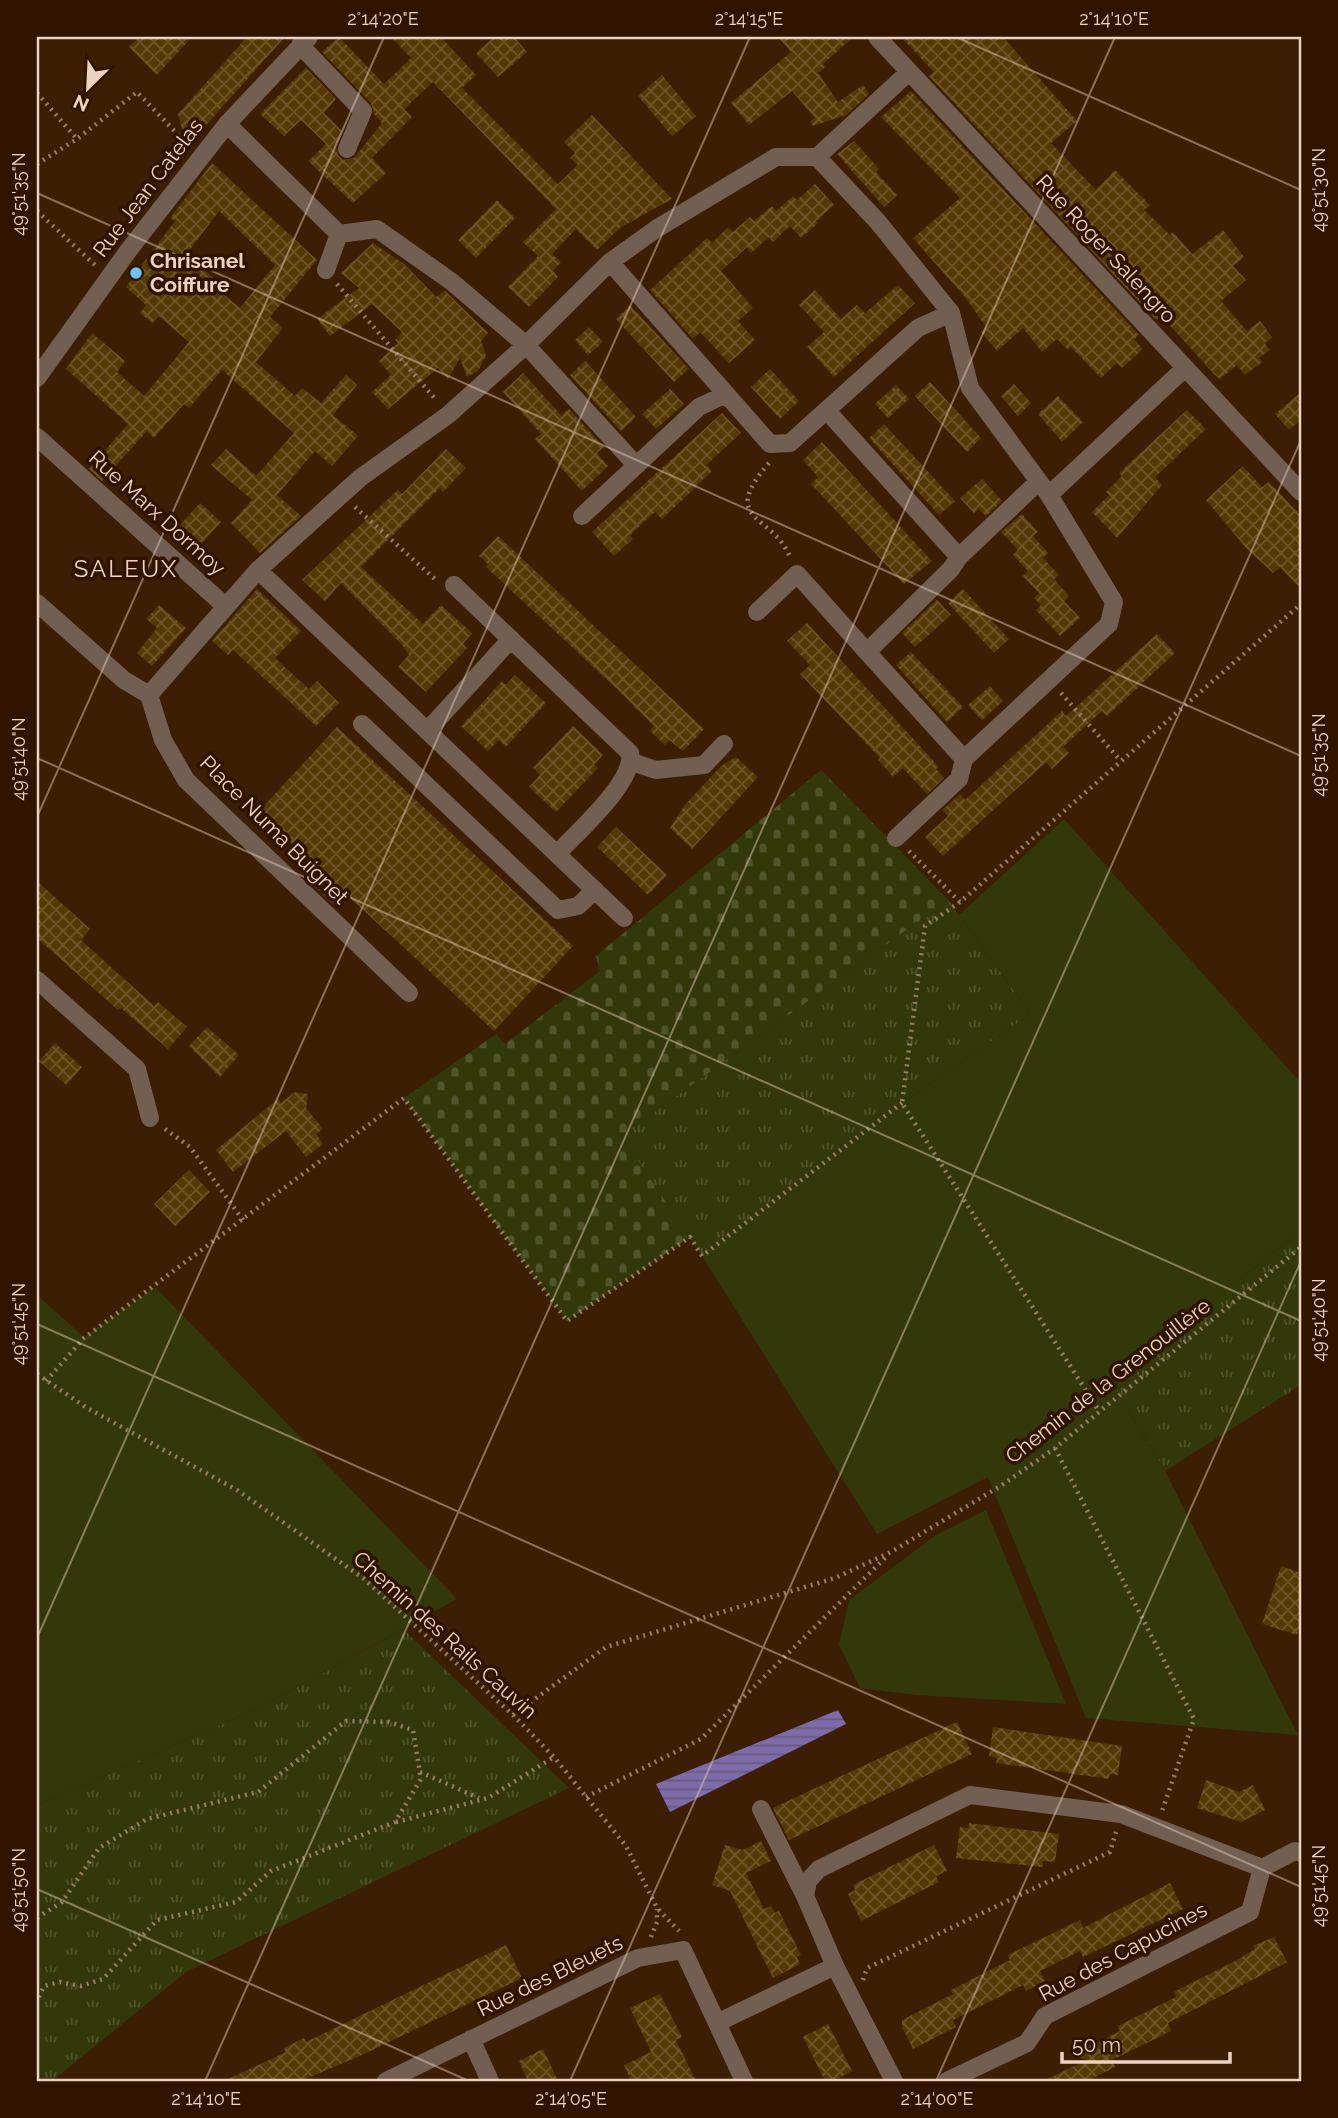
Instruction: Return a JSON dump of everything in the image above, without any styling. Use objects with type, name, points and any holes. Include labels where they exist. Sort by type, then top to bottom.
[{"type":"street","name":"Rue Roger Salengro","points":[[877,37],[1301,492]]},
{"type":"street","points":[[305,41],[363,111],[347,149]]},
{"type":"street","name":"Rue Jean Catelas","points":[[37,378],[109,278],[227,124],[305,41]]},
{"type":"street","points":[[258,570],[341,494],[448,415],[526,345],[610,262],[656,229],[776,157],[817,156],[909,72]]},
{"type":"street","points":[[227,124],[339,234]]},
{"type":"street","points":[[817,156],[878,222],[951,313],[970,388],[1044,489],[1114,602],[1109,625],[964,760],[958,779],[896,838]]},
{"type":"street","points":[[339,234],[377,229],[452,282],[526,345],[636,465]]},
{"type":"street","points":[[326,270],[339,234]]},
{"type":"street","points":[[610,262],[770,444],[790,443],[828,412],[918,327],[951,313]]},
{"type":"street","points":[[866,652],[951,569],[959,557],[1044,489],[1185,368]]},
{"type":"street","points":[[582,516],[699,407],[726,394]]},
{"type":"street","points":[[828,412],[959,557]]},
{"type":"street","name":"Rue Marx Dormoy","points":[[37,437],[224,605],[258,570],[624,918]]},
{"type":"street","points":[[757,612],[797,574],[964,760]]},
{"type":"street","points":[[454,584],[630,753],[632,762],[624,781],[557,854]]},
{"type":"street","points":[[37,603],[124,680],[149,695],[224,605]]},
{"type":"street","points":[[427,731],[511,639]]},
{"type":"street","name":"Place Numa Buignet","points":[[149,695],[163,740],[186,780],[409,993]]},
{"type":"street","points":[[362,724],[558,910],[579,906],[595,890]]},
{"type":"street","points":[[632,762],[656,770],[704,765],[724,744]]},
{"type":"street","points":[[37,980],[136,1069],[150,1118]]},
{"type":"street","points":[[805,1896],[808,1881],[819,1869],[970,1795],[1121,1814],[1262,1868],[1295,1851],[1301,1853]]},
{"type":"street","points":[[761,1809],[805,1896],[835,1966],[894,2081]]},
{"type":"street","name":"Rue des Capucines","points":[[947,2081],[1027,2043],[1045,2016],[1250,1912],[1262,1868]]},
{"type":"street","points":[[683,1950],[744,2081]]},
{"type":"street","name":"Rue des Bleuets","points":[[386,2081],[638,1958],[683,1950]]},
{"type":"street","points":[[717,2023],[835,1966]]},
{"type":"street","points":[[471,2039],[490,2081]]},
{"type":"path","points":[[37,164],[77,139],[137,92],[202,156]]},
{"type":"path","points":[[37,93],[77,139]]},
{"type":"path","points":[[37,211],[109,278]]},
{"type":"path","points":[[326,270],[448,415]]},
{"type":"path","points":[[779,445],[775,456],[750,485],[747,500],[752,514],[788,552],[797,574]]},
{"type":"path","points":[[341,494],[434,580],[454,584]]},
{"type":"path","points":[[1099,1411],[902,1103],[925,926],[960,902],[1301,604]]},
{"type":"path","points":[[1048,680],[1087,718],[1120,760]]},
{"type":"path","points":[[896,838],[960,902]]},
{"type":"path","points":[[46,1381],[84,1338],[404,1098],[567,1321],[690,1237],[702,1256],[902,1103]]},
{"type":"path","points":[[150,1118],[190,1147],[243,1220]]},
{"type":"path","name":"Chemin de la Grenouillère","points":[[891,1552],[1002,1485],[1055,1448],[1301,1247]]},
{"type":"path","name":"Chemin des Rails Cauvin","points":[[37,1374],[88,1408],[237,1490],[363,1578],[513,1715],[554,1757],[626,1846],[657,1908],[678,1927],[683,1950]]},
{"type":"path","points":[[1055,1448],[1194,1719],[1156,1828]]},
{"type":"path","points":[[513,1715],[606,1647],[835,1578],[891,1552]]},
{"type":"path","points":[[586,1797],[701,1739],[891,1552]]},
{"type":"path","points":[[37,1917],[62,1902],[99,1848],[147,1819],[258,1792],[346,1721],[389,1722],[412,1730],[421,1779],[396,1822]]},
{"type":"path","points":[[37,2001],[44,1986],[60,1982],[81,1986],[103,1979],[157,1920],[236,1902],[271,1871],[396,1822],[488,1798],[554,1757]]},
{"type":"path","points":[[420,1772],[475,1798],[488,1798]]},
{"type":"path","points":[[849,1992],[860,1986],[867,1968],[1110,1852],[1121,1814]]},
{"type":"path","points":[[653,1956],[651,1936],[657,1922],[657,1908]]},
{"type":"green space","points":[[821,770],[948,900],[621,1136],[690,1237],[567,1321],[404,1098],[496,1034],[505,1044],[600,971],[596,956]]},
{"type":"green space","points":[[1064,819],[1301,1083],[1301,1231],[1111,1381],[1165,1471],[1298,1735],[1086,1718],[988,1477],[877,1534],[702,1256],[902,1103],[1031,1014],[959,915]]},
{"type":"green space","points":[[948,900],[1031,1014],[902,1103],[702,1256],[621,1136]]},
{"type":"green space","points":[[1301,1231],[1301,1385],[1165,1471],[1111,1381]]},
{"type":"green space","points":[[155,1287],[457,1599],[261,1707],[37,1805],[37,1295],[84,1337]]},
{"type":"green space","points":[[986,1510],[1066,1704],[916,1695],[860,1688],[839,1645],[849,1600],[936,1535]]},
{"type":"green space","points":[[403,1629],[569,1788],[186,1972],[52,2081],[37,2081],[37,1805],[261,1707]]},
{"type":"shaded area","points":[[838,1710],[846,1724],[670,1812],[656,1784]]},
{"type":"building","points":[[139,37],[192,37],[157,75],[129,47]]},
{"type":"building","points":[[247,37],[285,37],[198,134],[182,129],[178,114]]},
{"type":"building","points":[[339,37],[384,84],[411,58],[391,37],[441,37],[476,75],[462,88],[558,184],[578,165],[570,158],[575,153],[564,142],[592,115],[672,199],[621,227],[597,250],[576,229],[552,254],[561,262],[553,271],[558,277],[529,307],[508,287],[538,256],[523,242],[556,209],[433,82],[404,109],[412,117],[372,158],[386,173],[353,203],[308,161],[326,144],[301,120],[284,136],[260,114],[306,68],[336,99],[324,113],[342,131],[336,145],[338,155],[343,160],[354,158],[382,123],[374,114],[371,103],[322,52]]},
{"type":"building","points":[[494,37],[514,37],[527,52],[498,77],[476,53]]},
{"type":"building","points":[[778,37],[853,37],[823,64],[825,67],[818,73],[838,102],[863,85],[869,94],[846,115],[813,126],[810,121],[815,118],[792,91],[749,125],[731,103],[791,52]]},
{"type":"building","points":[[901,37],[1003,37],[1077,121],[1051,143],[1096,190],[1115,170],[1150,205],[1144,210],[1170,235],[1173,232],[1192,254],[1223,230],[1244,257],[1233,266],[1246,280],[1221,301],[1247,331],[1260,321],[1272,337],[1265,343],[1270,350],[1259,358],[1262,362],[1245,375],[1237,365],[1220,379],[1215,375],[1164,319],[1160,317],[1156,320],[929,76],[934,72]]},
{"type":"building","points":[[662,75],[696,116],[672,136],[638,96]]},
{"type":"building","points":[[911,91],[1139,335],[1134,339],[1143,349],[1122,368],[1117,363],[1101,378],[1071,347],[1068,350],[1057,339],[1042,352],[1023,328],[997,351],[981,332],[986,327],[965,297],[913,238],[960,198],[881,117]]},
{"type":"building","points":[[854,141],[879,169],[876,172],[897,195],[884,207],[837,154]]},
{"type":"building","points":[[212,163],[317,260],[270,317],[283,328],[256,362],[295,396],[302,388],[321,403],[346,375],[357,385],[333,415],[358,436],[332,466],[315,451],[277,495],[301,516],[260,553],[231,523],[252,500],[211,465],[226,449],[256,476],[294,433],[222,370],[189,408],[184,404],[154,438],[147,431],[102,481],[89,469],[128,424],[66,369],[92,333],[125,361],[117,372],[144,396],[189,342],[159,316],[152,323],[140,313],[146,305],[126,287],[175,221],[170,218]],"holes":[[[219,211],[275,265],[240,308],[211,284],[215,279],[186,255]]]},
{"type":"building","points":[[815,184],[834,205],[816,221],[818,223],[801,238],[790,226],[773,242],[769,237],[751,253],[747,247],[721,271],[753,308],[738,321],[755,340],[729,363],[700,332],[693,339],[650,290],[707,238],[712,243],[728,227],[733,232],[750,217],[754,221],[772,206],[776,211],[793,196],[797,200]]},
{"type":"building","points":[[497,200],[515,218],[476,258],[458,240]]},
{"type":"building","points":[[373,243],[404,264],[436,297],[445,291],[488,333],[481,341],[486,355],[478,371],[467,377],[460,358],[448,379],[438,368],[388,409],[372,392],[391,375],[379,361],[398,343],[395,340],[402,332],[372,304],[330,336],[317,319],[359,288],[341,273]]},
{"type":"building","points":[[898,285],[915,303],[834,377],[807,347],[824,332],[799,305],[815,290],[841,319],[857,305],[865,313]]},
{"type":"building","points":[[630,305],[689,369],[674,382],[616,319]]},
{"type":"building","points":[[589,327],[603,342],[588,355],[575,340]]},
{"type":"building","points":[[585,361],[636,417],[621,431],[570,375]]},
{"type":"building","points":[[770,369],[799,401],[780,419],[751,387]]},
{"type":"building","points":[[523,373],[561,415],[569,409],[604,447],[597,453],[608,466],[582,491],[535,439],[541,434],[503,392]]},
{"type":"building","points":[[930,382],[981,438],[967,452],[915,396]]},
{"type":"building","points":[[1014,384],[1031,403],[1018,416],[1001,396]]},
{"type":"building","points":[[896,385],[909,399],[888,418],[875,404]]},
{"type":"building","points":[[670,389],[684,404],[656,429],[642,414]]},
{"type":"building","points":[[1301,392],[1301,420],[1289,430],[1275,414]]},
{"type":"building","points":[[1058,396],[1083,422],[1062,442],[1038,414]]},
{"type":"building","points":[[1187,410],[1206,429],[1155,477],[1162,485],[1117,538],[1092,512],[1109,495],[1106,492],[1122,476],[1119,473]]},
{"type":"building","points":[[722,413],[741,433],[706,465],[712,471],[679,503],[662,519],[655,512],[630,535],[633,539],[614,556],[592,532]]},
{"type":"building","points":[[884,424],[955,501],[939,515],[869,438]]},
{"type":"building","points":[[822,442],[932,561],[904,584],[811,484],[818,477],[803,460]]},
{"type":"building","points":[[446,449],[466,468],[443,492],[440,488],[361,567],[423,624],[441,605],[472,633],[463,644],[467,648],[426,692],[398,667],[409,655],[403,646],[341,583],[325,601],[302,580],[398,490],[402,494]]},
{"type":"building","points":[[1243,466],[1262,487],[1269,482],[1301,516],[1301,589],[1280,567],[1273,573],[1247,549],[1206,500]]},
{"type":"building","points":[[982,479],[1002,501],[986,516],[979,509],[974,513],[960,498]]},
{"type":"building","points":[[200,503],[221,522],[191,555],[170,536]]},
{"type":"building","points":[[1022,514],[1038,532],[1033,536],[1048,553],[1043,558],[1059,575],[1054,579],[1069,596],[1064,601],[1080,618],[1060,636],[1036,610],[1041,605],[1034,598],[1039,593],[1023,576],[1028,571],[1013,555],[1018,550],[1001,532]]},
{"type":"building","points":[[498,536],[704,729],[683,751],[669,740],[665,745],[650,731],[654,726],[617,689],[486,567],[488,564],[479,556]]},
{"type":"building","points":[[257,589],[301,631],[275,658],[309,689],[317,681],[339,703],[316,726],[233,650],[228,655],[212,641]]},
{"type":"building","points":[[963,589],[1009,639],[994,653],[948,603]]},
{"type":"building","points":[[937,600],[951,615],[915,647],[902,633]]},
{"type":"building","points":[[159,605],[186,628],[152,666],[137,653],[157,628],[146,619]]},
{"type":"building","points":[[807,623],[939,767],[936,769],[944,778],[927,794],[903,768],[893,777],[878,760],[880,758],[800,674],[810,665],[787,641]]},
{"type":"building","points":[[1157,634],[1175,653],[1107,716],[1102,711],[1063,747],[1069,753],[1052,769],[1046,762],[943,856],[925,837],[948,816],[942,810],[960,794],[965,800],[1062,711],[1066,716]]},
{"type":"building","points":[[911,652],[963,707],[947,722],[896,665]]},
{"type":"building","points":[[515,675],[546,703],[506,747],[499,740],[488,751],[461,726],[502,681],[506,685]]},
{"type":"building","points":[[990,686],[1003,701],[982,720],[968,705]]},
{"type":"building","points":[[573,726],[603,755],[594,765],[598,768],[556,812],[529,787],[540,775],[533,768]]},
{"type":"building","points":[[337,727],[573,946],[494,1031],[345,893],[334,905],[311,883],[322,872],[258,812]]},
{"type":"building","points":[[736,757],[758,777],[692,849],[670,828],[684,806],[721,766]]},
{"type":"building","points":[[616,827],[667,875],[648,895],[597,847]]},
{"type":"building","points":[[37,881],[90,929],[81,940],[154,1006],[158,1002],[187,1027],[168,1049],[121,1008],[118,1010],[37,938]]},
{"type":"building","points":[[207,1027],[239,1055],[220,1077],[189,1046]]},
{"type":"building","points":[[55,1043],[82,1067],[66,1085],[39,1061]]},
{"type":"building","points":[[295,1092],[308,1094],[306,1108],[323,1129],[316,1134],[323,1144],[306,1157],[286,1131],[233,1172],[216,1150],[278,1099],[281,1103]]},
{"type":"building","points":[[189,1170],[210,1192],[175,1226],[154,1204]]},
{"type":"building","points":[[1281,1566],[1301,1573],[1301,1623],[1297,1635],[1262,1624]]},
{"type":"building","points":[[957,1722],[972,1754],[789,1840],[773,1808]]},
{"type":"building","points":[[993,1727],[1122,1746],[1118,1775],[1110,1774],[1109,1779],[996,1763],[997,1758],[989,1756]]},
{"type":"building","points":[[1206,1780],[1239,1792],[1253,1785],[1265,1810],[1241,1822],[1197,1808]]},
{"type":"building","points":[[969,1823],[1059,1834],[1055,1862],[1043,1861],[1043,1867],[956,1858],[960,1827],[968,1828]]},
{"type":"building","points":[[761,1841],[771,1861],[746,1873],[764,1909],[771,1906],[775,1913],[779,1911],[801,1955],[797,1957],[800,1964],[773,1978],[730,1891],[712,1885],[725,1845],[743,1850]]},
{"type":"building","points":[[934,1845],[947,1871],[936,1876],[939,1882],[861,1921],[848,1894],[855,1890],[853,1885]]},
{"type":"building","points":[[1170,1883],[1183,1909],[1083,1957],[1080,1951],[1040,1971],[1045,1981],[1026,1991],[1023,1985],[953,2020],[956,2027],[913,2049],[902,2027],[902,2020],[953,1994],[951,1990],[1010,1960],[1008,1955],[1080,1920],[1083,1928]]},
{"type":"building","points":[[1274,1937],[1287,1962],[1168,2023],[1171,2031],[1112,2060],[1115,2067],[1087,2081],[1043,2081],[1087,2060],[1073,2055],[1120,2031],[1118,2026],[1176,1997],[1174,1992],[1237,1960],[1255,1949],[1253,1946]]},
{"type":"building","points":[[506,1945],[522,1978],[362,2055],[301,2081],[224,2081],[286,2052],[284,2048],[304,2038],[306,2042]]},
{"type":"building","points":[[660,1994],[682,2037],[676,2040],[696,2081],[631,2081],[624,2065],[651,2052],[630,2008]]},
{"type":"building","points":[[828,2024],[852,2071],[833,2081],[825,2081],[803,2037]]},
{"type":"building","points":[[543,2049],[558,2081],[528,2081],[519,2061]]},
{"type":"place","name":"Chrisanel Coiffure","points":[[136,273]]},
{"type":"district","name":"SALEUX","points":[[126,569]]}]
